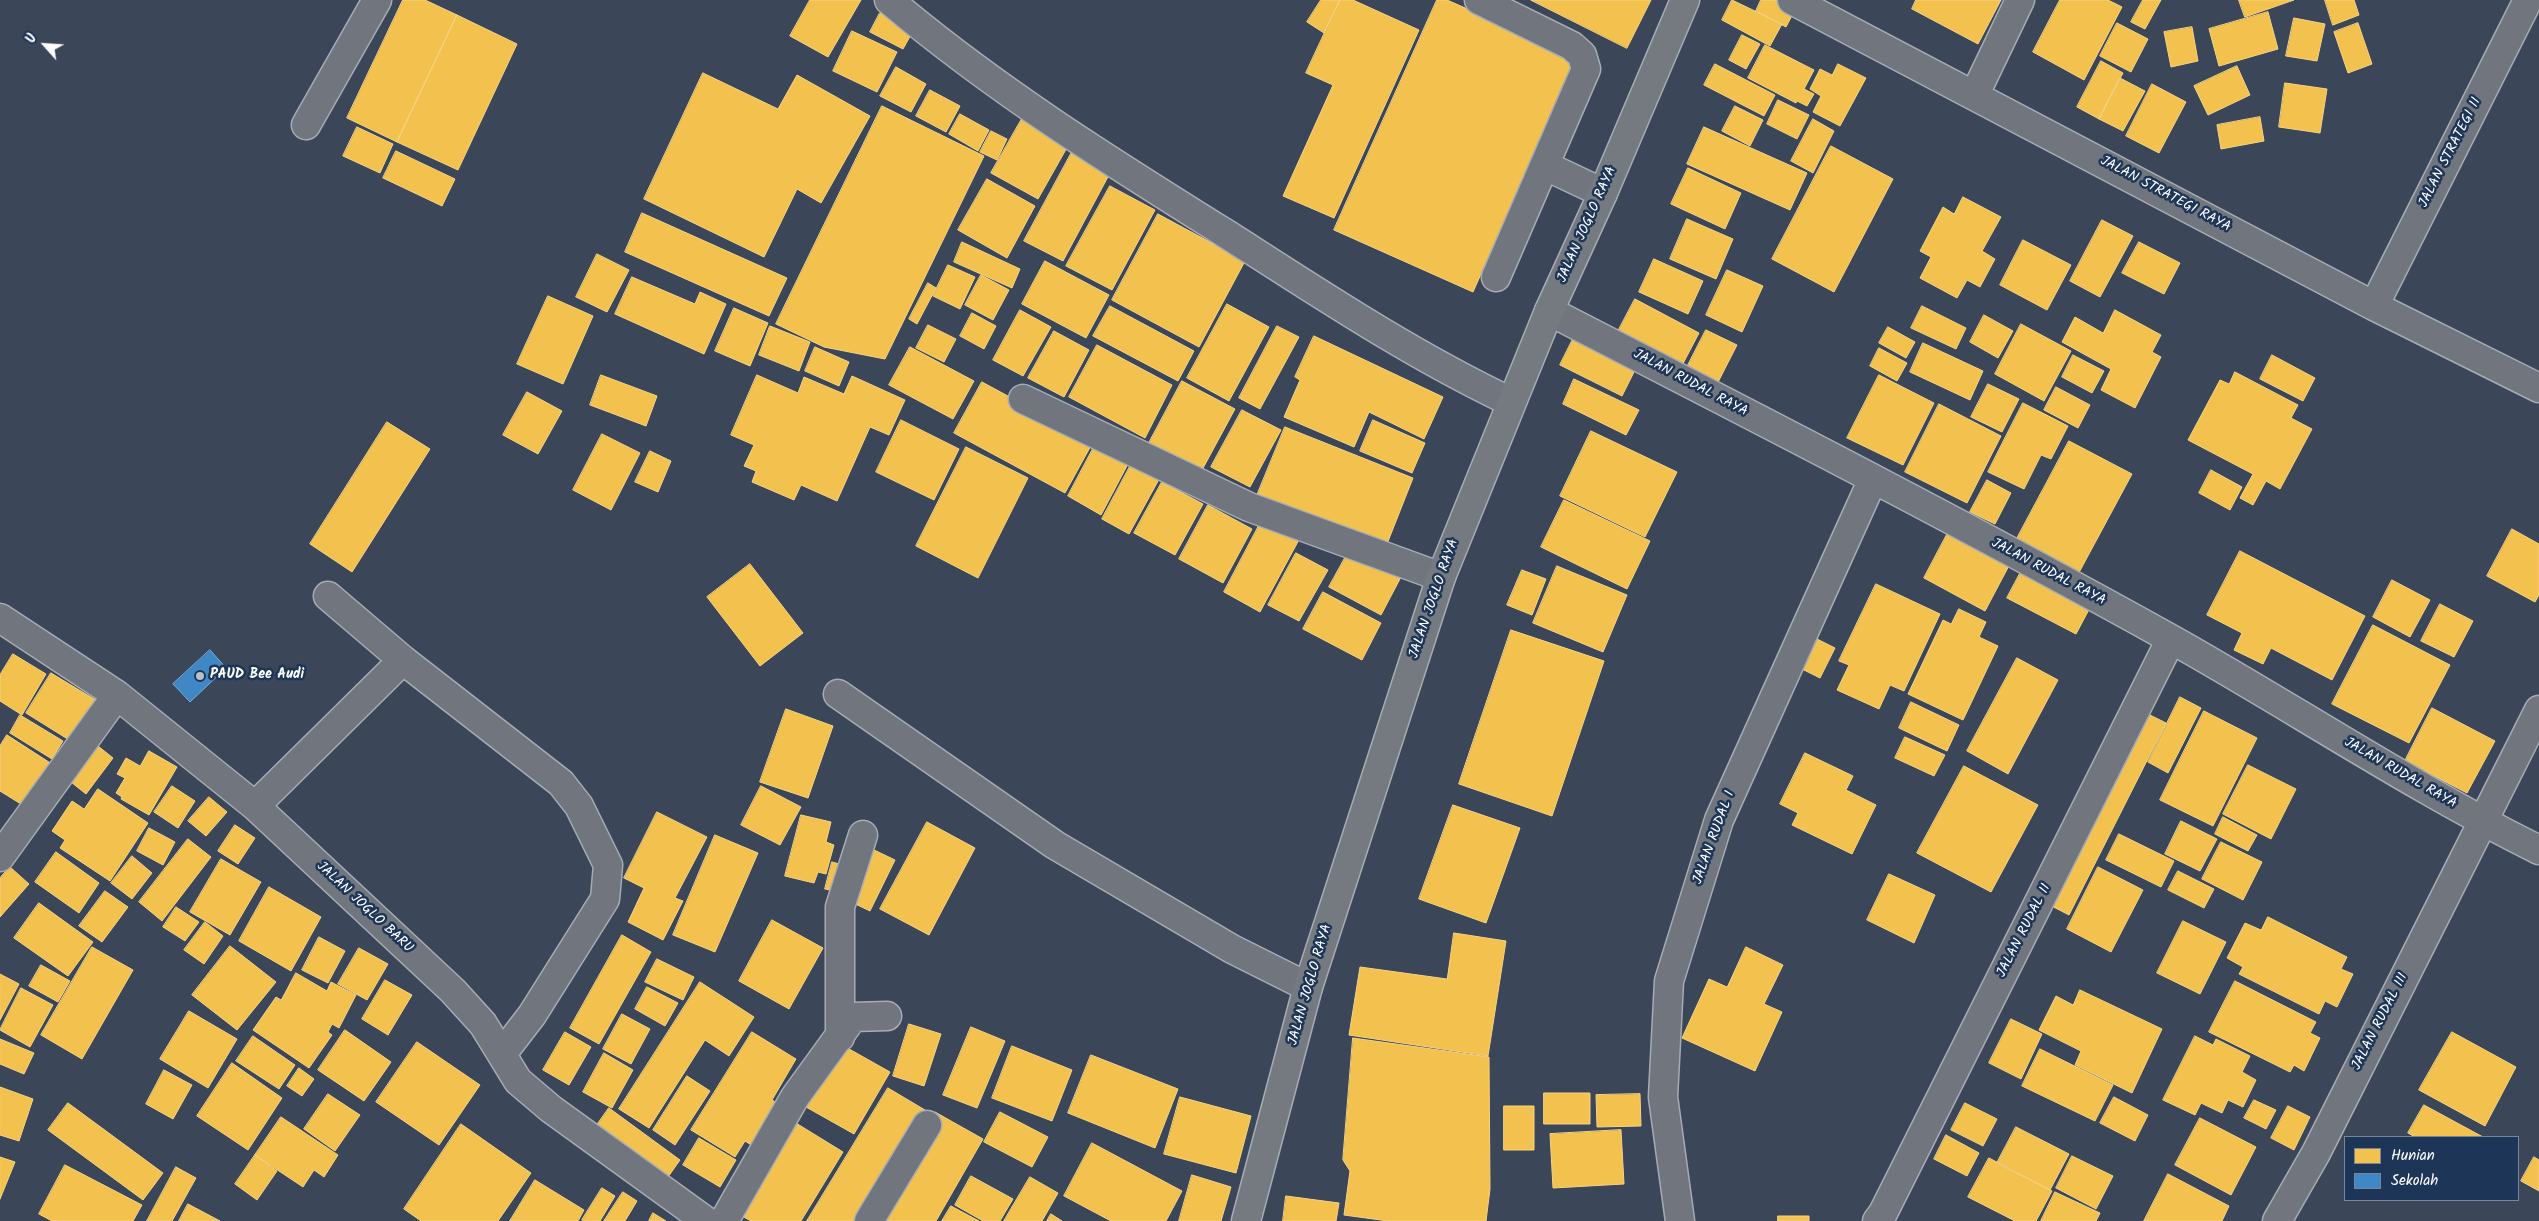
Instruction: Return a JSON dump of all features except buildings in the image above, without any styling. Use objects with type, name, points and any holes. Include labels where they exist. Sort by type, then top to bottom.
[{"type":"main road","name":"JALAN JOGLO RAYA","points":[[1246,1221],[1308,987],[1441,577],[1549,311],[1603,193],[1685,0]]},
{"type":"street","points":[[306,125],[377,0]]},
{"type":"street","points":[[889,0],[944,46],[1066,134],[1403,345],[1462,379],[1511,402]]},
{"type":"street","points":[[1479,0],[1572,46],[1582,55],[1586,69],[1546,166],[1496,277]]},
{"type":"street","name":"JALAN STRATEGI RAYA","points":[[1792,0],[2377,300],[2539,388]]},
{"type":"street","points":[[1975,94],[2020,0]]},
{"type":"street","name":"JALAN STRATEGI II","points":[[2377,300],[2528,0]]},
{"type":"street","points":[[1546,166],[1603,193]]},
{"type":"street","name":"JALAN RUDAL RAYA","points":[[1549,311],[1872,479],[2171,639],[2482,822],[2539,850]]},
{"type":"street","points":[[1023,399],[1249,507],[1441,577]]},
{"type":"street","name":"JALAN RUDAL I","points":[[1680,1221],[1663,1097],[1669,981],[1719,820],[1872,479]]},
{"type":"street","points":[[328,596],[402,660],[561,783],[579,806],[608,865],[605,899],[532,1015],[502,1054]]},
{"type":"street","name":"JALAN JOGLO BARU","points":[[0,618],[117,695],[255,806],[453,991],[483,1024],[518,1081],[544,1103],[706,1221]]},
{"type":"street","name":"JALAN RUDAL II","points":[[1877,1221],[2171,639]]},
{"type":"street","points":[[255,806],[402,660]]},
{"type":"street","points":[[838,694],[1055,845],[1232,949],[1308,987]]},
{"type":"street","points":[[0,856],[117,695]]},
{"type":"street","name":"JALAN RUDAL III","points":[[2277,1221],[2316,1153],[2539,710]]},
{"type":"street","points":[[840,1038],[840,907],[863,835]]},
{"type":"street","points":[[724,1221],[795,1097],[840,1038],[853,1017],[887,1016]]},
{"type":"street","points":[[870,1221],[927,1125]]},
{"type":"place","name":"PAUD Bee Audi","points":[[200,676]]}]
